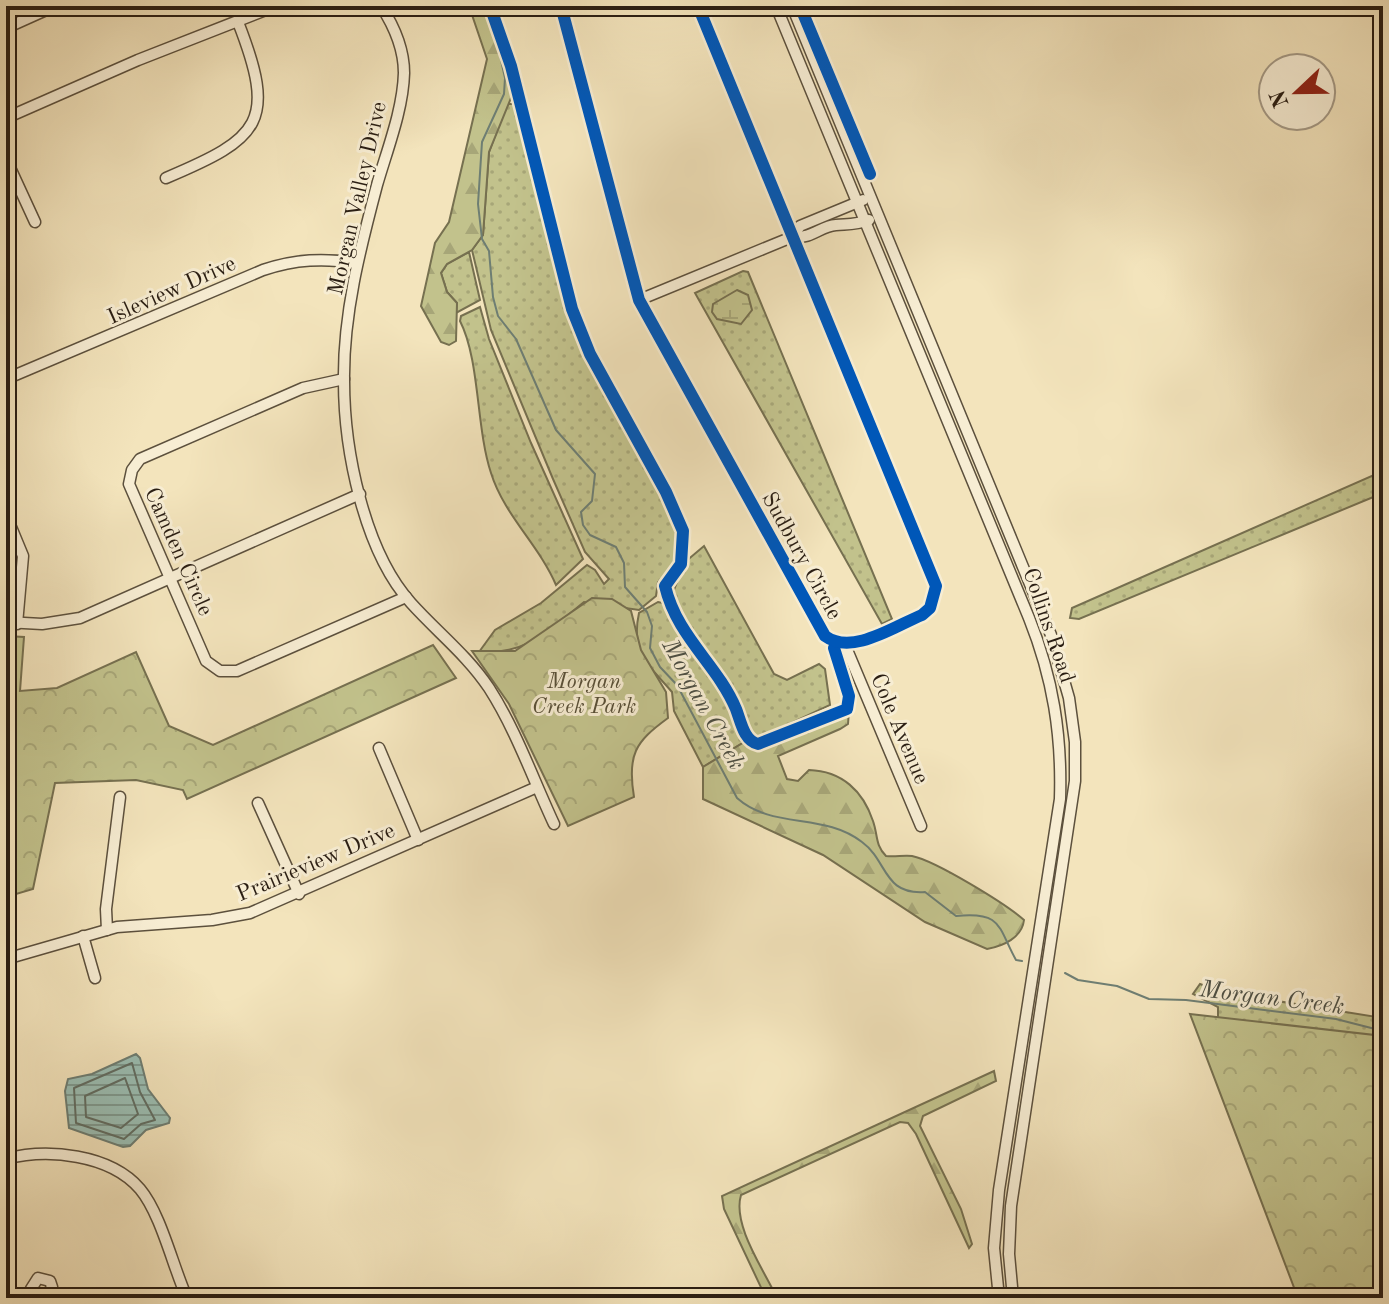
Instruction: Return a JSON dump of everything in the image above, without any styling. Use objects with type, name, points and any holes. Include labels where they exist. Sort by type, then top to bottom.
[{"type":"street","points":[[6,28],[41,9],[55,6]]},
{"type":"street","points":[[6,118],[138,60],[276,6]]},
{"type":"street","name":"Morgan Valley Drive","points":[[381,6],[400,44],[404,75],[357,263],[344,379],[349,448],[360,494],[381,555],[406,597],[462,654],[488,686],[554,824]]},
{"type":"street","name":"Sudbury Circle","points":[[561,6],[639,300],[818,624],[829,639],[845,645],[922,615],[930,608],[936,586],[698,6]]},
{"type":"street","name":"Collins Road","points":[[776,6],[1042,651],[1061,742],[1060,799],[999,1190],[994,1248],[999,1298]]},
{"type":"street","name":"Collins Road","points":[[792,6],[1051,635],[1069,698],[1075,742],[1072,814],[1011,1206],[1009,1254],[1013,1298]]},
{"type":"street","points":[[166,178],[231,148],[246,133],[256,113],[259,89],[256,69],[238,22]]},
{"type":"street","points":[[6,159],[35,222]]},
{"type":"street","points":[[792,237],[800,226],[870,197]]},
{"type":"street","points":[[639,300],[792,237],[806,238],[836,225],[865,222],[878,216]]},
{"type":"street","name":"Isleview Drive","points":[[6,379],[273,267],[292,261],[325,258],[357,263]]},
{"type":"street","name":"Camden Circle","points":[[344,379],[303,388],[140,459],[132,470],[129,484],[206,661],[220,671],[237,671],[406,597]]},
{"type":"street","points":[[6,515],[23,556],[12,623],[55,623],[80,618],[360,494]]},
{"type":"street","name":"Cole Avenue","points":[[845,645],[921,826]]},
{"type":"street","points":[[379,748],[418,840]]},
{"type":"street","name":"Prairieview Drive","points":[[6,959],[107,930],[232,917],[299,894],[537,787]]},
{"type":"street","points":[[107,930],[106,909],[120,797]]},
{"type":"street","points":[[258,803],[299,894]]},
{"type":"street","points":[[83,936],[95,978]]},
{"type":"street","points":[[6,1159],[30,1153],[54,1153],[99,1164],[122,1174],[141,1189],[187,1298]]},
{"type":"street","points":[[38,1298],[31,1289],[38,1278],[50,1281],[52,1289],[46,1298]]},
{"type":"green space","points":[[469,6],[488,6],[507,59],[513,93],[489,152],[483,235],[472,250],[447,264],[441,273],[447,292],[457,303],[456,341],[449,345],[441,342],[421,306],[435,243],[449,222],[487,59]]},
{"type":"green space","points":[[507,104],[516,104],[573,320],[611,402],[678,526],[681,540],[678,565],[670,575],[658,582],[656,596],[639,610],[584,602],[548,631],[524,645],[511,650],[479,652],[495,630],[541,603],[587,565],[595,570],[604,584],[609,579],[585,552],[553,479],[491,330],[472,250],[483,235],[489,152]]},
{"type":"green space","points":[[469,252],[480,300],[456,313],[457,303],[447,292],[441,273],[447,264]]},
{"type":"green space","points":[[743,271],[748,272],[892,619],[882,624],[695,293]]},
{"type":"green space","points":[[737,290],[748,295],[752,310],[741,324],[717,319],[712,312],[713,304]]},
{"type":"green space","points":[[480,307],[489,339],[531,443],[583,559],[556,585],[504,503],[486,455],[475,374],[460,321],[461,316]]},
{"type":"green space","points":[[1383,471],[1383,493],[1079,619],[1070,618],[1072,608]]},
{"type":"green space","points":[[704,546],[774,674],[787,680],[819,664],[825,669],[830,705],[776,730],[760,742],[747,730],[736,700],[700,650],[672,595],[685,562]]},
{"type":"green space","name":"Morgan Creek Park","points":[[592,598],[612,599],[631,611],[641,650],[666,692],[668,718],[641,742],[636,751],[632,770],[634,797],[568,826],[509,704],[472,651],[515,651]]},
{"type":"green space","points":[[658,602],[667,604],[690,649],[723,688],[746,741],[703,767],[674,711],[672,692],[644,658],[637,639],[639,613]]},
{"type":"green space","points":[[6,636],[24,637],[20,691],[57,688],[136,652],[169,726],[213,745],[433,645],[456,678],[187,799],[183,790],[136,780],[55,783],[33,889],[6,897]]},
{"type":"green space","points":[[849,711],[848,724],[778,756],[787,779],[798,781],[809,770],[821,771],[850,785],[869,810],[878,844],[886,856],[912,856],[923,860],[1002,904],[1024,920],[1020,932],[1011,940],[987,949],[925,922],[823,855],[703,799],[703,767],[746,741],[753,746],[765,746]]},
{"type":"green space","points":[[1200,984],[1221,992],[1383,1018],[1383,1041],[1218,1028],[1218,1007],[1193,994]]},
{"type":"green space","points":[[1190,1014],[1383,1036],[1383,1298],[1298,1298]]},
{"type":"green space","points":[[994,1071],[996,1081],[923,1116],[920,1126],[961,1209],[972,1244],[969,1248],[916,1134],[908,1123],[900,1122],[741,1195],[739,1207],[745,1233],[777,1298],[766,1298],[724,1209],[722,1196]]},
{"type":"water","points":[[136,1054],[140,1058],[148,1089],[170,1118],[169,1123],[146,1130],[130,1146],[123,1147],[69,1128],[65,1091],[68,1079],[92,1074]]},
{"type":"waterway","name":"Morgan Creek","points":[[483,6],[505,78],[504,94],[482,142],[478,204],[482,239],[489,251],[498,316],[516,339],[556,430],[595,474],[592,501],[581,512],[583,525],[590,535],[616,547],[624,563],[625,587],[647,612],[652,626],[650,648],[660,667],[677,685],[737,798],[766,814],[815,823],[847,833],[870,850],[893,883],[901,888],[925,892],[956,916],[991,919],[997,924],[1016,960],[1022,961]]},
{"type":"waterway","name":"Morgan Creek","points":[[1065,973],[1078,980],[1117,986],[1149,999],[1186,1000],[1336,1019],[1383,1031]]},
{"type":"cycle path","points":[[490,6],[511,66],[572,309],[590,354],[666,492],[683,531],[681,564],[665,586],[671,604],[678,620],[728,693],[749,739],[758,744],[847,709],[849,696],[834,648]]},
{"type":"cycle path","points":[[561,6],[639,300],[825,636],[848,643],[860,641],[922,615],[930,608],[936,586],[698,6]]},
{"type":"cycle path","points":[[800,6],[870,174]]}]
